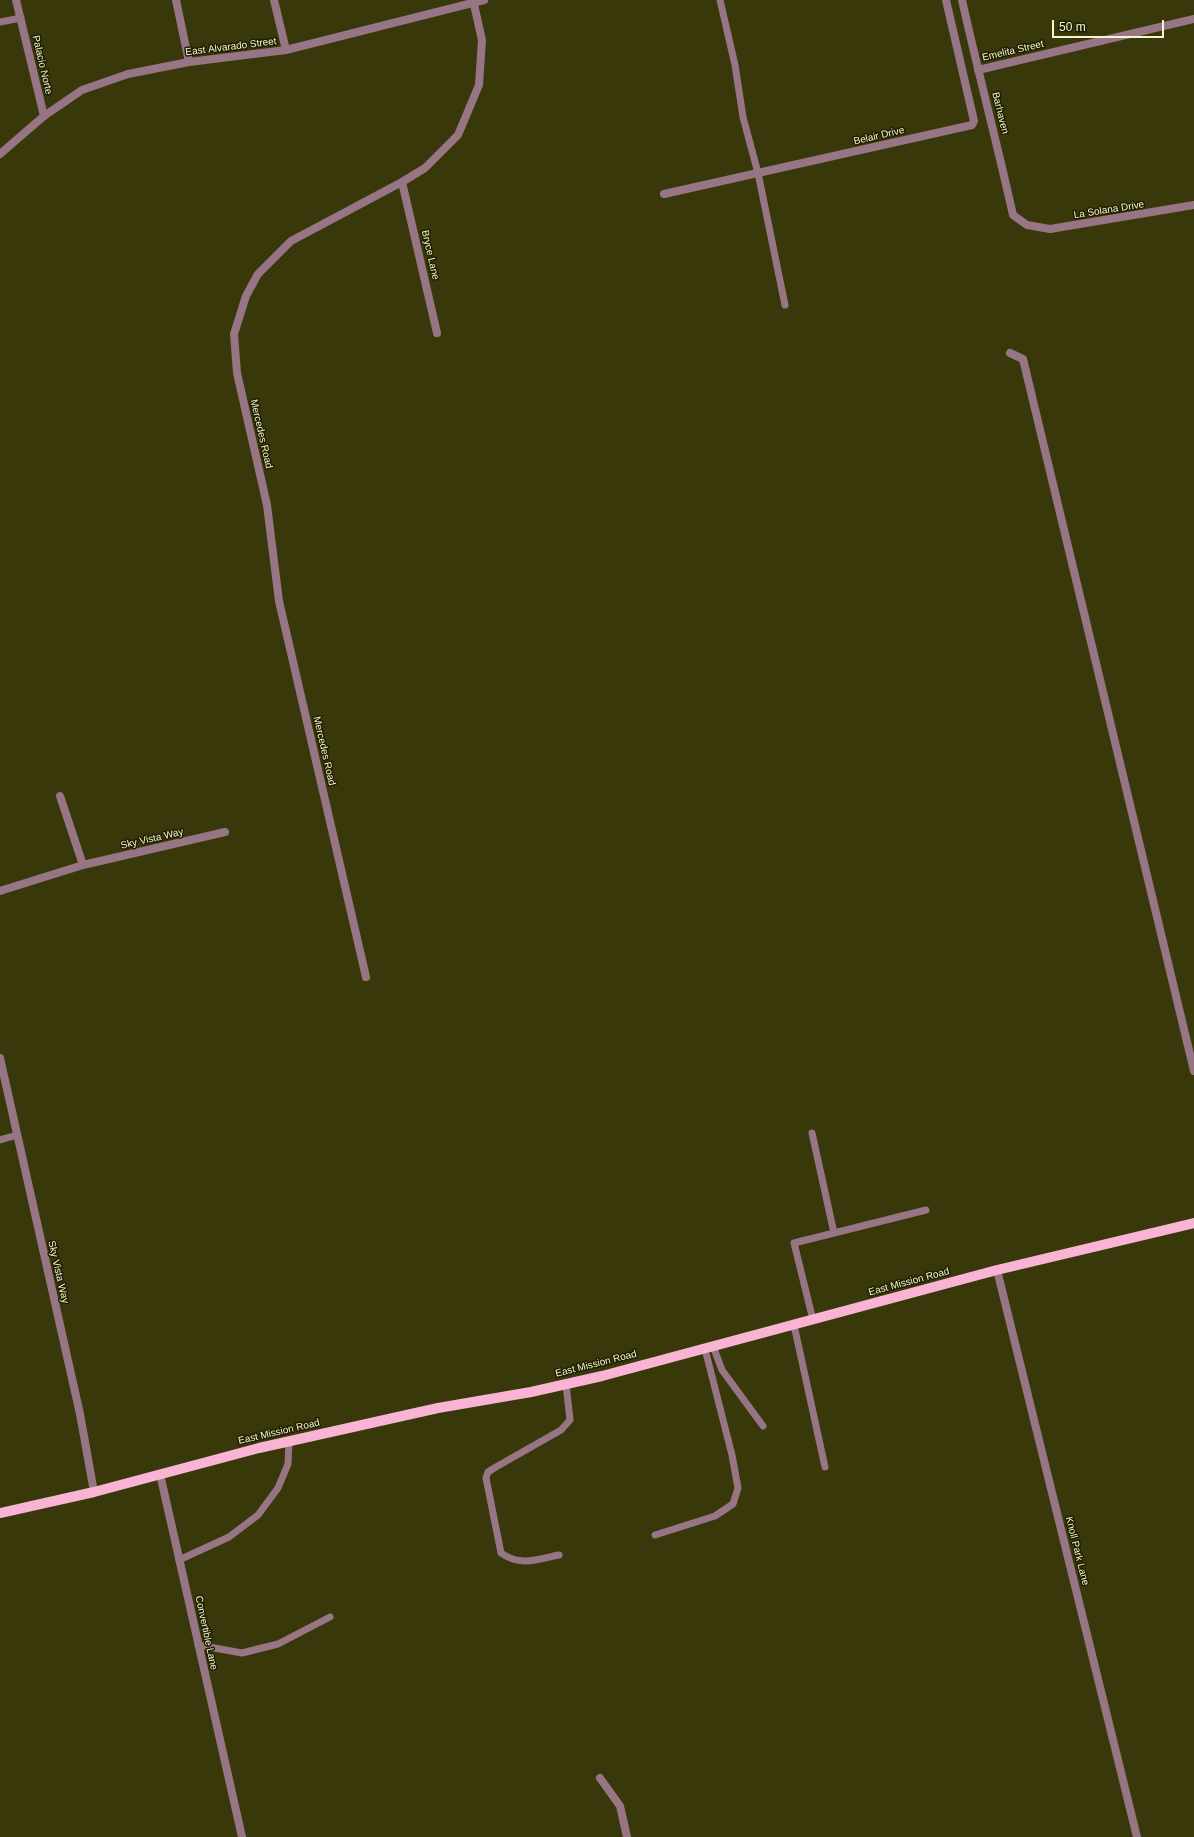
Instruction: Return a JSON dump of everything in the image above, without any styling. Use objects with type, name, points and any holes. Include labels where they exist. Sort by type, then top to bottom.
[{"type":"main road","name":"East Mission Road","points":[[0,1513],[94,1492],[289,1442],[438,1408],[531,1392],[566,1384],[709,1348],[997,1270],[1194,1223]]},
{"type":"street","name":"Palacio Norte","points":[[16,0],[44,116]]},
{"type":"street","points":[[176,0],[189,62]]},
{"type":"street","points":[[274,0],[286,50]]},
{"type":"street","name":"East Alvarado Street","points":[[0,154],[44,116],[82,90],[128,74],[189,62],[286,50],[473,1],[484,0]]},
{"type":"street","name":"Belair Drive","points":[[664,194],[972,125],[974,121],[946,0]]},
{"type":"street","name":"Barhaven","points":[[962,0],[978,70],[992,118],[1013,215],[1027,225]]},
{"type":"street","name":"Mercedes Road","points":[[366,977],[279,600],[267,505],[237,373],[234,334],[246,296],[258,274],[291,241],[402,182],[425,168],[458,135],[479,84],[482,40],[473,1]]},
{"type":"street","name":"Emelita Street","points":[[978,70],[1194,19]]},
{"type":"street","name":"Bryce Lane","points":[[402,182],[437,333]]},
{"type":"street","name":"La Solana Drive","points":[[1027,225],[1050,229],[1194,205]]},
{"type":"street","points":[[1010,353],[1023,359],[1194,1071]]},
{"type":"street","points":[[60,796],[83,865]]},
{"type":"street","name":"Sky Vista Way","points":[[0,891],[83,865],[225,832]]},
{"type":"street","name":"Sky Vista Way","points":[[0,1058],[80,1414],[94,1492]]},
{"type":"street","name":"Knoll Park Lane","points":[[997,1270],[1137,1837]]},
{"type":"street","name":"Convertible Lane","points":[[160,1474],[242,1837]]},
{"type":"street","points":[[600,1778],[620,1806],[627,1837]]},
{"type":"lane","points":[[720,0],[735,66],[743,117],[758,173],[785,305]]},
{"type":"lane","points":[[0,22],[21,18]]},
{"type":"lane","points":[[812,1133],[834,1233]]},
{"type":"lane","points":[[0,1140],[18,1135]]},
{"type":"lane","points":[[813,1320],[794,1243],[926,1210]]},
{"type":"lane","points":[[794,1325],[825,1466]]},
{"type":"lane","points":[[709,1348],[722,1370],[763,1426]]},
{"type":"lane","points":[[656,1535],[715,1516],[733,1504],[738,1488],[709,1348]]},
{"type":"lane","points":[[559,1555],[525,1562],[510,1559],[502,1553],[486,1478],[488,1472],[561,1430],[570,1420],[566,1384]]},
{"type":"lane","points":[[179,1560],[229,1537],[258,1515],[278,1488],[288,1464],[289,1442]]},
{"type":"lane","points":[[198,1645],[242,1653],[278,1644],[330,1617]]}]
